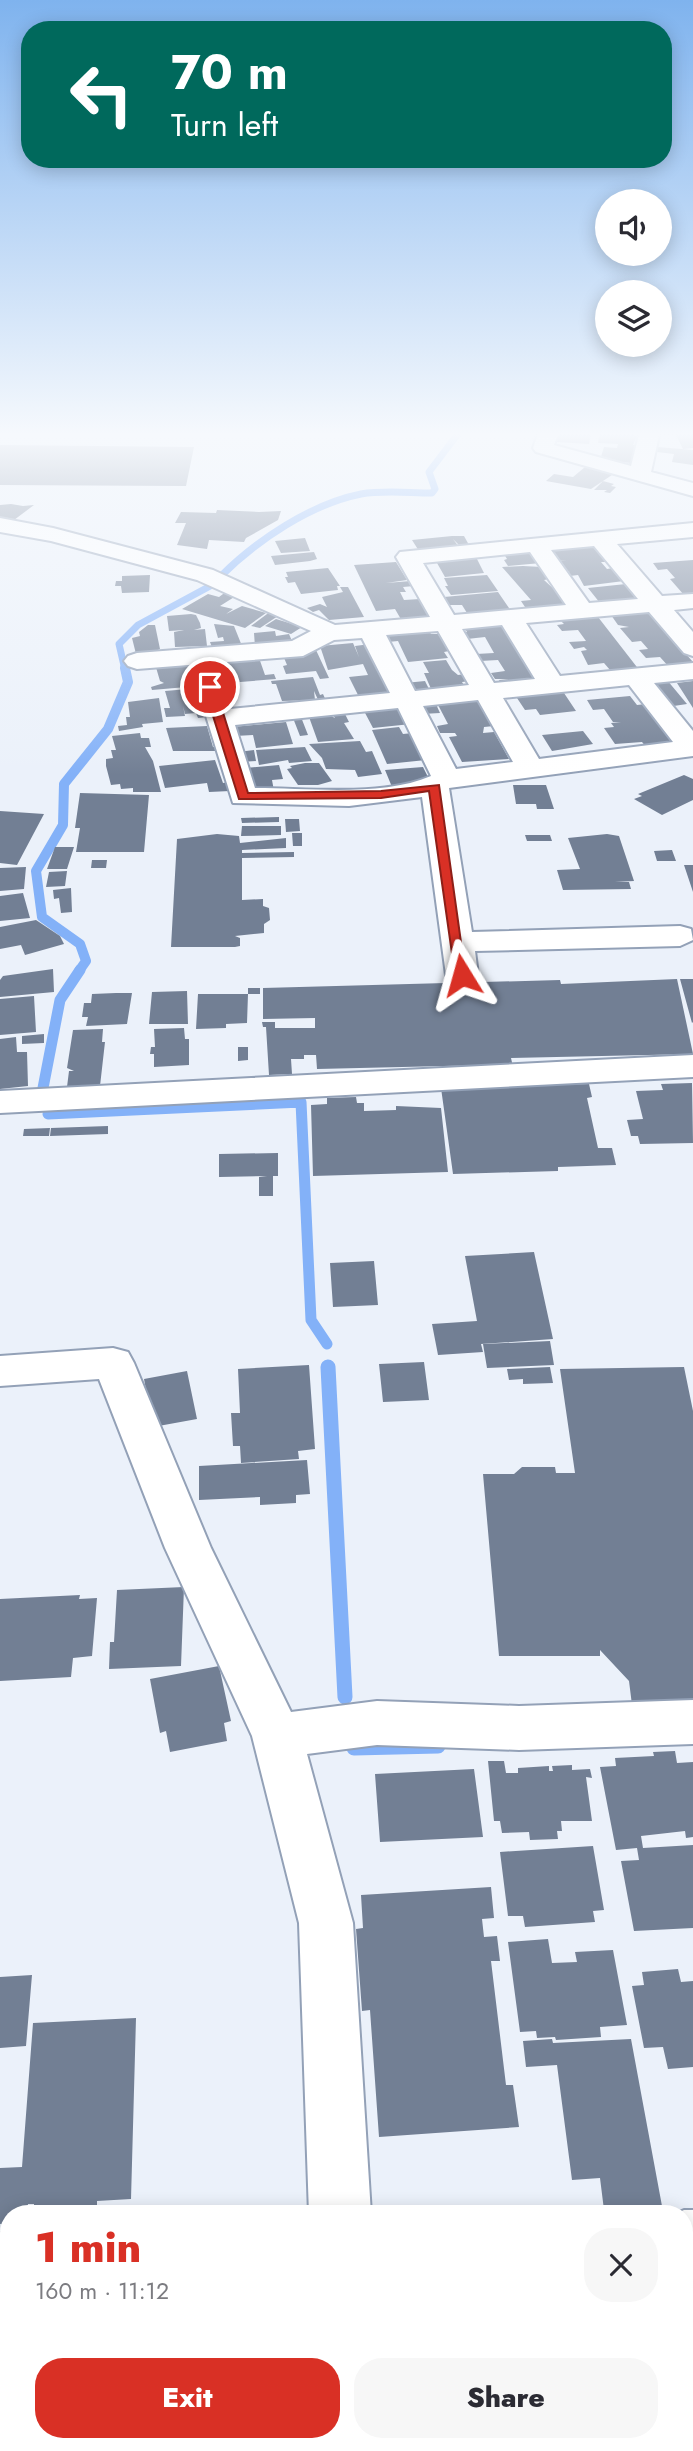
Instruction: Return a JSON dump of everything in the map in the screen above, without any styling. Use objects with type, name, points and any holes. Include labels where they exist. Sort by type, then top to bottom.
[{"type":"street","points":[[90,545],[205,575],[316,623],[330,633]]},
{"type":"street","points":[[530,768],[408,557],[532,545]]},
{"type":"street","points":[[536,545],[583,611]]},
{"type":"street","points":[[605,545],[693,648]]},
{"type":"street","points":[[137,661],[303,648],[303,643],[330,633],[693,601]]},
{"type":"street","points":[[510,618],[552,685]]},
{"type":"street","points":[[371,630],[407,700],[441,783],[462,975]]},
{"type":"street","points":[[220,718],[693,671]]},
{"type":"street","points":[[636,677],[693,748]]},
{"type":"street","points":[[210,687],[243,797],[381,794],[530,768],[693,748]]},
{"type":"street","points":[[457,942],[680,936]]},
{"type":"street","points":[[0,1102],[693,1066]]},
{"type":"street","points":[[0,1371],[113,1363],[188,1548],[277,1736],[326,1923],[340,2205]]},
{"type":"street","points":[[277,1736],[377,1723],[519,1728],[693,1722]]},
{"type":"building","points":[[180,545],[208,545],[207,549]]},
{"type":"building","points":[[277,545],[308,545],[310,551],[281,553]]},
{"type":"building","points":[[415,545],[459,547],[419,551]]},
{"type":"building","points":[[594,545],[607,562],[601,562],[607,569],[613,568],[624,581],[584,586],[578,575],[562,577],[559,573],[570,572],[558,570],[552,562],[567,560],[556,561],[546,546]]},
{"type":"building","points":[[531,548],[541,563],[508,566],[504,560],[507,559],[502,551]]},
{"type":"building","points":[[314,552],[317,559],[275,565],[271,556]]},
{"type":"building","points":[[476,557],[484,573],[445,577],[437,563],[441,563],[438,558]]},
{"type":"building","points":[[693,560],[693,595],[684,595],[670,579],[675,578],[667,569],[658,570],[653,563]]},
{"type":"building","points":[[396,562],[407,580],[386,583],[411,581],[414,586],[403,587],[406,592],[400,592],[404,600],[420,599],[433,616],[430,619],[402,621],[395,609],[376,611],[354,565]]},
{"type":"building","points":[[502,567],[542,567],[549,579],[544,580],[556,591],[560,591],[570,606],[527,610],[521,601],[531,600]]},
{"type":"building","points":[[328,568],[340,586],[337,586],[338,590],[301,594],[295,582],[288,583],[285,577],[288,577],[286,572]]},
{"type":"building","points":[[150,575],[149,592],[122,593],[121,586],[115,586],[116,581],[122,581],[122,576]]},
{"type":"building","points":[[487,575],[498,591],[451,595],[445,586],[448,586],[444,578]]},
{"type":"building","points":[[626,584],[638,600],[600,603],[588,588]]},
{"type":"building","points":[[340,587],[348,587],[364,617],[329,620],[319,610],[313,612],[307,608],[320,604],[327,607],[322,597],[343,592]]},
{"type":"building","points":[[227,591],[239,594],[220,606],[233,609],[226,614],[242,606],[266,613],[245,628],[182,609],[208,594],[219,597]]},
{"type":"building","points":[[498,592],[511,611],[467,613],[462,605],[449,605],[444,597]]},
{"type":"building","points":[[271,611],[281,614],[260,628],[251,626]]},
{"type":"building","points":[[648,611],[693,664],[669,667],[660,657],[646,658],[639,650],[648,649],[641,641],[632,642],[620,628],[629,627],[618,625],[611,615]]},
{"type":"building","points":[[196,615],[201,628],[194,630],[205,629],[207,646],[175,647],[174,632],[184,630],[169,631],[167,616]]},
{"type":"building","points":[[595,616],[640,671],[608,674],[605,671],[610,670],[604,663],[588,665],[581,651],[587,650],[584,647],[574,649],[569,642],[586,641],[578,630],[562,631],[557,625],[564,624],[559,619]]},
{"type":"building","points":[[276,619],[302,627],[291,634],[265,626]]},
{"type":"building","points":[[214,624],[234,626],[242,646],[213,650],[210,642],[224,641],[223,637],[218,638]]},
{"type":"building","points":[[504,624],[539,680],[502,686],[499,680],[510,679],[495,679],[491,673],[505,671],[498,660],[480,661],[476,654],[494,653],[485,637],[467,639],[463,633],[467,632],[465,629]]},
{"type":"building","points":[[148,625],[155,625],[160,649],[152,653],[136,654],[132,638],[140,636],[139,632]]},
{"type":"building","points":[[275,631],[276,636],[289,634],[292,641],[255,647],[254,633]]},
{"type":"building","points":[[429,631],[431,634],[438,634],[449,651],[444,652],[448,658],[408,662],[398,641],[388,642],[384,636]]},
{"type":"building","points":[[353,643],[359,657],[355,646],[370,644],[399,695],[360,699],[349,677],[368,675],[363,664],[328,670],[320,646]]},
{"type":"building","points":[[316,650],[329,678],[320,679],[316,671],[286,674],[283,666],[287,665],[282,653]]},
{"type":"building","points":[[258,655],[265,675],[274,674],[276,679],[215,684],[213,679],[228,678],[222,658]]},
{"type":"building","points":[[194,660],[198,686],[152,690],[151,687],[164,683],[160,681],[155,664]]},
{"type":"building","points":[[446,660],[452,670],[458,675],[466,674],[470,681],[462,682],[465,687],[432,691],[424,673],[429,673],[423,662]]},
{"type":"building","points":[[313,677],[320,695],[323,694],[327,703],[320,704],[314,691],[315,700],[282,701],[276,684],[271,681]]},
{"type":"building","points":[[667,680],[687,704],[667,707],[648,682]]},
{"type":"building","points":[[425,681],[430,691],[411,693],[405,683]]},
{"type":"building","points":[[693,681],[693,708],[677,683]]},
{"type":"building","points":[[200,688],[208,717],[198,718],[196,713],[185,714],[183,706],[185,716],[166,717],[164,708],[170,708],[165,691]]},
{"type":"building","points":[[562,690],[576,711],[540,715],[536,709],[525,710],[515,695]]},
{"type":"building","points":[[630,696],[637,705],[646,704],[683,744],[647,748],[642,742],[615,744],[604,728],[614,727],[611,723],[621,722],[613,722],[604,709],[593,710],[587,700]]},
{"type":"building","points":[[159,698],[163,722],[142,724],[143,727],[119,731],[118,726],[127,725],[126,717],[130,717],[128,702]]},
{"type":"building","points":[[472,700],[479,702],[494,726],[484,727],[483,733],[494,732],[509,759],[462,762],[449,737],[457,736],[455,733],[440,733],[437,726],[448,724],[437,703]]},
{"type":"building","points":[[435,702],[440,713],[422,714],[417,704]]},
{"type":"building","points":[[402,707],[411,724],[373,728],[364,711]]},
{"type":"building","points":[[344,712],[349,722],[344,723],[354,739],[318,742],[309,717],[329,715],[335,718],[332,713]]},
{"type":"building","points":[[301,717],[308,735],[300,736],[293,718]]},
{"type":"building","points":[[286,722],[293,744],[256,748],[253,735],[235,736],[232,727]]},
{"type":"building","points":[[207,726],[213,747],[217,747],[218,751],[173,751],[166,728]]},
{"type":"building","points":[[399,727],[403,734],[413,733],[426,760],[387,764],[372,730]]},
{"type":"building","points":[[583,731],[593,744],[552,751],[542,735]]},
{"type":"building","points":[[140,733],[141,738],[149,738],[151,747],[145,747],[153,761],[161,792],[133,792],[133,788],[121,789],[120,784],[111,785],[106,759],[113,758],[111,750],[116,750],[112,736]]},
{"type":"building","points":[[360,741],[366,752],[372,751],[382,774],[358,777],[355,770],[326,769],[322,758],[309,744]]},
{"type":"building","points":[[305,747],[312,761],[289,763],[288,760],[259,765],[256,750]]},
{"type":"building","points":[[254,750],[256,761],[240,762],[238,752]]},
{"type":"building","points":[[215,760],[223,783],[229,782],[230,791],[209,792],[207,783],[165,788],[159,766]]},
{"type":"building","points":[[305,763],[319,763],[332,781],[318,785],[298,785],[287,769]]},
{"type":"building","points":[[279,765],[283,779],[272,780],[274,791],[258,791],[245,768]]},
{"type":"building","points":[[423,767],[429,779],[392,787],[385,770]]},
{"type":"building","points":[[684,775],[693,779],[693,800],[662,815],[634,799],[642,796],[638,794]]},
{"type":"building","points":[[513,785],[546,785],[554,809],[537,809],[536,804],[516,804]]},
{"type":"building","points":[[80,793],[149,795],[144,852],[76,852],[80,828],[75,828]]},
{"type":"building","points":[[0,811],[44,814],[17,865],[0,863]]},
{"type":"building","points":[[279,817],[279,822],[242,823],[241,818]]},
{"type":"building","points":[[285,819],[299,819],[300,831],[286,832]]},
{"type":"building","points":[[242,826],[281,826],[281,835],[241,836]]},
{"type":"building","points":[[292,833],[302,833],[302,846],[293,846]]},
{"type":"building","points":[[217,834],[239,836],[240,843],[286,838],[286,848],[242,850],[242,853],[294,852],[294,857],[242,858],[242,900],[263,899],[263,906],[269,908],[270,920],[264,924],[264,933],[235,936],[240,938],[240,946],[171,947],[177,839]]},
{"type":"building","points":[[607,834],[619,836],[634,881],[615,882],[629,882],[631,889],[563,890],[557,870],[580,869],[568,838]]},
{"type":"building","points":[[525,835],[550,835],[552,841],[527,841]]},
{"type":"building","points":[[55,847],[74,847],[67,869],[47,869]]},
{"type":"building","points":[[672,850],[676,861],[657,861],[654,851]]},
{"type":"building","points":[[92,860],[107,860],[106,868],[91,868]]},
{"type":"building","points":[[684,865],[693,865],[693,892]]},
{"type":"building","points":[[26,867],[24,889],[0,891],[0,868]]},
{"type":"building","points":[[67,871],[65,886],[46,887],[49,872]]},
{"type":"building","points":[[71,888],[72,912],[61,913],[59,898],[54,899],[53,890]]},
{"type":"building","points":[[23,893],[30,918],[0,921],[0,896]]},
{"type":"building","points":[[36,920],[60,936],[64,944],[25,955],[21,945],[0,949],[0,927]]},
{"type":"building","points":[[53,969],[54,992],[0,997],[0,980],[3,976]]},
{"type":"building","points":[[677,979],[693,1054],[511,1058],[513,1067],[487,1068],[487,1065],[317,1069],[316,1055],[304,1055],[304,1059],[291,1059],[292,1074],[269,1075],[266,1027],[263,1027],[262,1022],[275,1022],[275,1028],[315,1028],[315,1018],[263,1019],[263,988],[560,980],[561,984]]},
{"type":"building","points":[[680,979],[693,979],[692,1023]]},
{"type":"building","points":[[248,988],[260,988],[260,994],[248,994]]},
{"type":"building","points":[[187,991],[188,1024],[149,1024],[152,992]]},
{"type":"building","points":[[132,993],[127,1024],[86,1026],[88,1017],[82,1017],[84,1003],[91,1003],[92,994]]},
{"type":"building","points":[[198,994],[248,994],[247,1023],[226,1024],[226,1028],[196,1029]]},
{"type":"building","points":[[34,996],[36,1032],[0,1035],[0,999]]},
{"type":"building","points":[[184,1028],[185,1039],[189,1039],[189,1065],[154,1067],[154,1054],[150,1054],[151,1047],[155,1047],[154,1029]]},
{"type":"building","points":[[103,1029],[102,1042],[105,1042],[100,1086],[67,1087],[69,1071],[74,1071],[67,1068],[73,1030]]},
{"type":"building","points":[[44,1034],[44,1043],[22,1044],[22,1036]]},
{"type":"building","points":[[16,1037],[17,1052],[27,1052],[28,1086],[0,1089],[0,1039]]},
{"type":"building","points":[[238,1047],[248,1047],[248,1060],[238,1061]]},
{"type":"building","points":[[692,1083],[693,1143],[640,1144],[638,1136],[631,1136],[627,1120],[643,1119],[636,1091],[663,1090],[661,1084]]},
{"type":"building","points":[[589,1084],[592,1097],[587,1098],[598,1148],[612,1148],[616,1165],[558,1167],[558,1171],[453,1174],[441,1088]]},
{"type":"building","points":[[356,1097],[357,1103],[364,1103],[364,1111],[396,1110],[396,1106],[441,1108],[448,1172],[313,1176],[311,1105],[327,1104],[327,1098]]},
{"type":"building","points":[[108,1126],[108,1134],[50,1136],[51,1128]]},
{"type":"building","points":[[50,1128],[49,1136],[23,1136],[24,1129]]},
{"type":"building","points":[[278,1153],[278,1176],[273,1176],[273,1196],[259,1196],[259,1177],[267,1176],[219,1177],[219,1154]]},
{"type":"building","points":[[534,1252],[553,1339],[481,1344],[483,1352],[438,1355],[432,1324],[477,1321],[465,1256]]},
{"type":"building","points":[[374,1261],[378,1305],[333,1307],[330,1263]]},
{"type":"building","points":[[550,1341],[554,1365],[487,1368],[483,1344]]},
{"type":"building","points":[[424,1362],[429,1400],[383,1402],[379,1364]]},
{"type":"building","points":[[309,1365],[315,1449],[298,1451],[299,1459],[241,1463],[240,1446],[233,1446],[231,1413],[240,1413],[238,1369]]},
{"type":"building","points":[[550,1367],[553,1383],[523,1384],[523,1379],[509,1380],[507,1369]]},
{"type":"building","points":[[684,1367],[693,1411],[693,1703],[632,1705],[629,1681],[600,1650],[600,1656],[499,1656],[483,1474],[514,1474],[522,1467],[555,1467],[556,1473],[575,1473],[560,1369]]},
{"type":"building","points":[[187,1371],[197,1419],[153,1427],[144,1379]]},
{"type":"building","points":[[307,1460],[310,1494],[296,1495],[296,1503],[260,1505],[260,1497],[199,1500],[199,1466]]},
{"type":"building","points":[[184,1587],[181,1666],[109,1669],[110,1642],[114,1642],[117,1590]]},
{"type":"building","points":[[80,1595],[79,1599],[97,1598],[92,1656],[73,1658],[71,1677],[0,1681],[0,1599]]},
{"type":"building","points":[[219,1666],[231,1721],[224,1723],[227,1741],[170,1752],[166,1731],[160,1733],[150,1679]]},
{"type":"building","points":[[675,1751],[677,1763],[693,1762],[693,1837],[686,1838],[685,1831],[641,1836],[643,1848],[693,1845],[693,1928],[634,1931],[621,1861],[639,1860],[637,1848],[616,1850],[600,1767],[616,1766],[615,1758],[654,1756],[653,1752]]},
{"type":"building","points":[[488,1761],[504,1761],[506,1773],[518,1773],[518,1768],[549,1766],[549,1771],[553,1771],[552,1766],[572,1765],[572,1770],[590,1769],[592,1778],[586,1777],[592,1821],[561,1821],[562,1831],[557,1831],[558,1839],[530,1840],[529,1832],[502,1833],[500,1821],[494,1821]]},
{"type":"building","points":[[474,1769],[483,1837],[380,1842],[375,1774]]},
{"type":"building","points":[[593,1846],[604,1910],[593,1911],[595,1922],[525,1927],[523,1916],[508,1916],[500,1852]]},
{"type":"building","points":[[491,1887],[494,1918],[482,1919],[484,1937],[497,1936],[500,1961],[491,1961],[506,2085],[513,2085],[519,2127],[379,2137],[370,2010],[362,2011],[356,1929],[363,1928],[361,1895]]},
{"type":"building","points":[[548,1939],[552,1963],[577,1962],[575,1952],[613,1950],[627,2025],[600,2027],[601,2037],[556,2040],[555,2037],[537,2038],[536,2031],[520,2032],[508,1942]]},
{"type":"building","points":[[678,1969],[681,1982],[693,1981],[693,2067],[668,2069],[663,2047],[644,2048],[632,1986],[644,1985],[642,1972]]},
{"type":"building","points":[[32,1975],[26,2046],[0,2048],[0,1977]]},
{"type":"building","points":[[136,2018],[131,2199],[97,2201],[97,2205],[0,2205],[0,2168],[22,2167],[33,2023]]},
{"type":"building","points":[[552,2039],[553,2043],[631,2039],[662,2205],[603,2205],[600,2178],[572,2180],[557,2065],[526,2067],[523,2041]]},
{"type":"waterway","points":[[221,576],[256,545]]},
{"type":"waterway","points":[[125,670],[119,644],[138,625],[212,585]]},
{"type":"waterway","points":[[79,971],[86,961],[80,944],[42,917],[36,871],[63,825],[64,784],[108,729],[128,682],[125,668]]},
{"type":"waterway","points":[[43,1088],[60,1000],[80,970]]},
{"type":"waterway","points":[[48,1114],[301,1102],[311,1320],[327,1344]]},
{"type":"waterway","points":[[328,1367],[345,1697]]},
{"type":"waterway","points":[[354,1748],[438,1746]]},
{"type":"route","points":[[210,687],[243,797],[381,794],[435,787],[462,975]]}]
